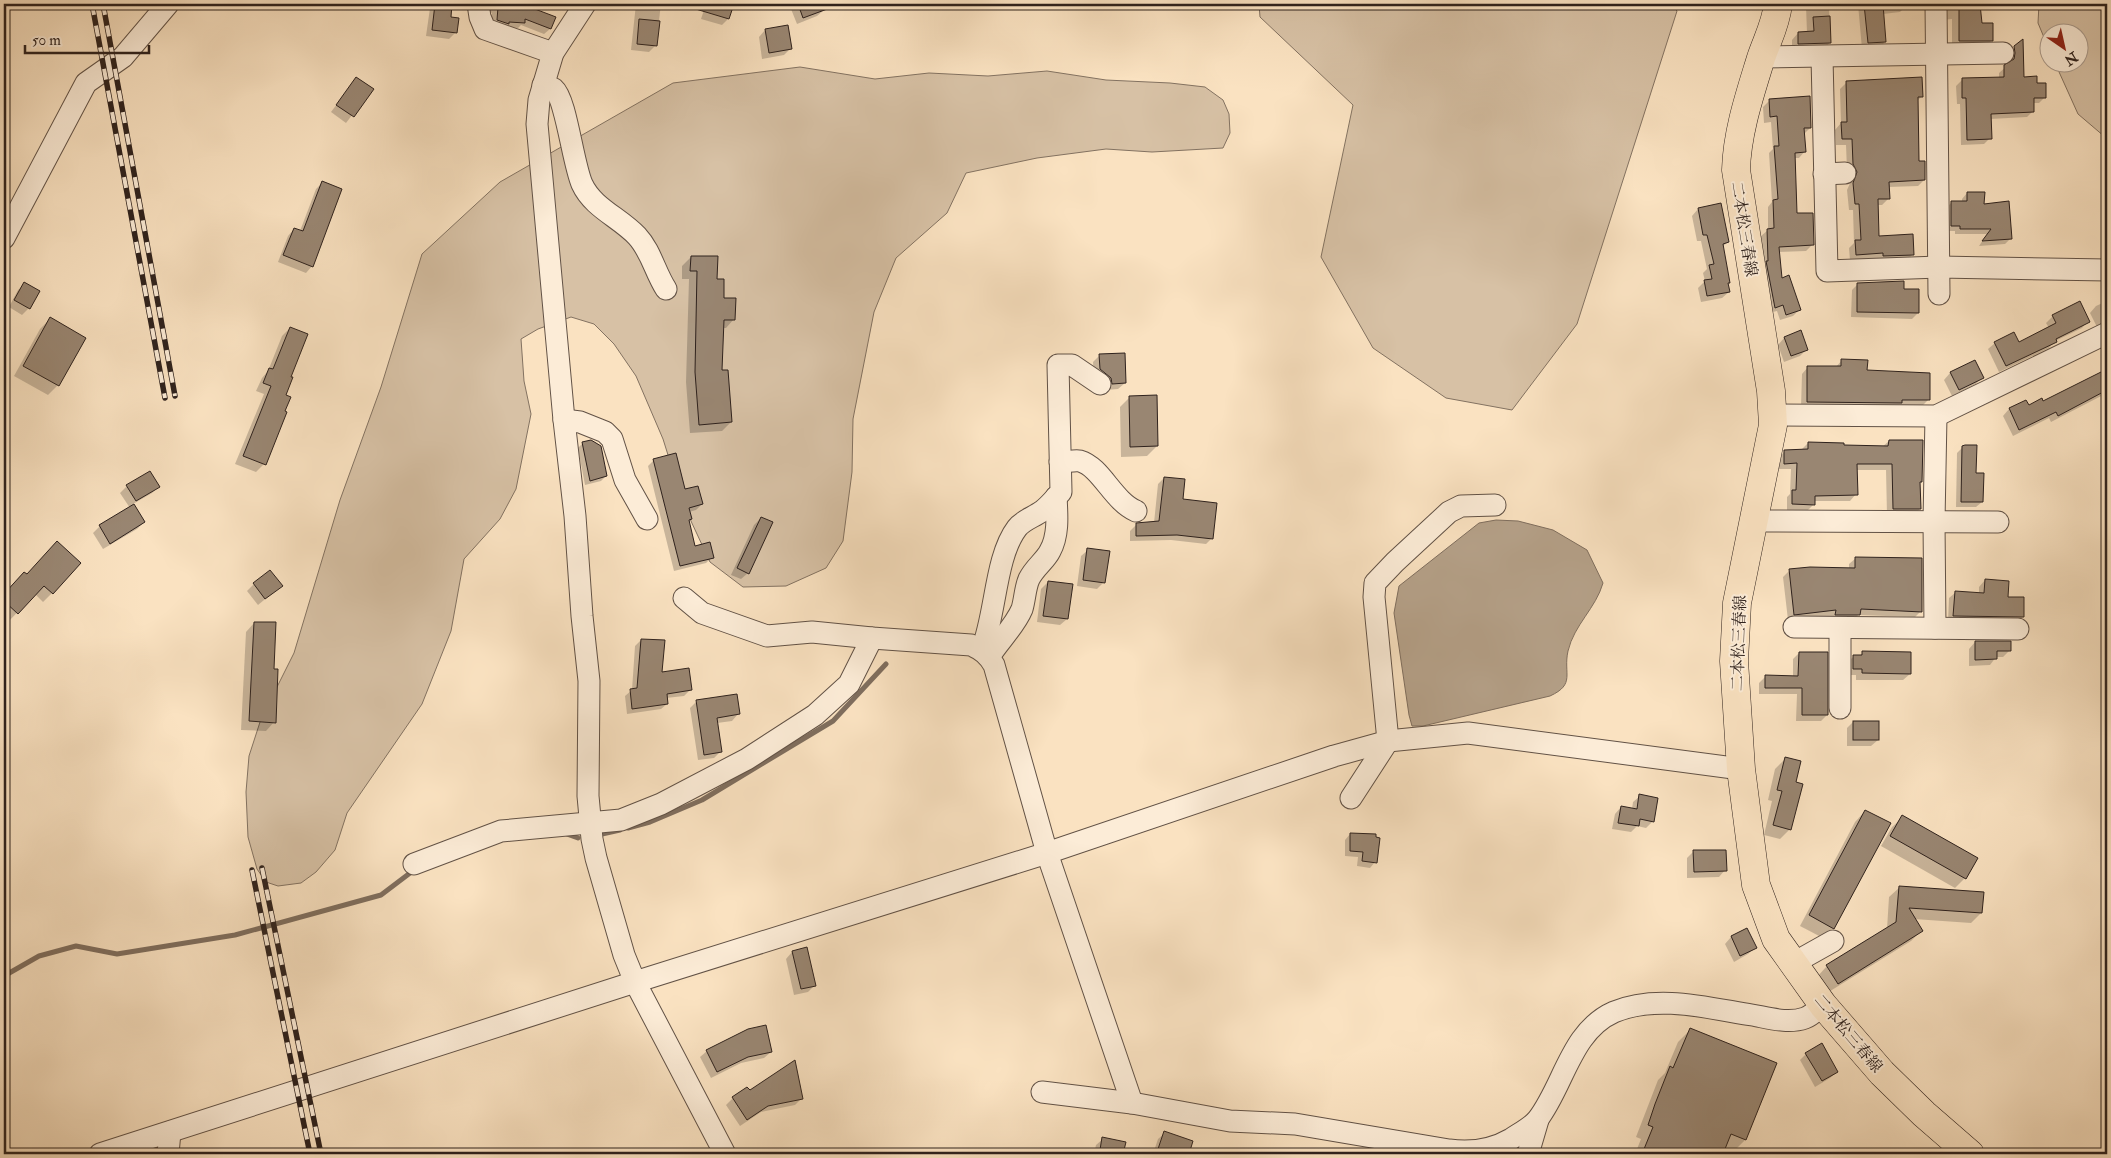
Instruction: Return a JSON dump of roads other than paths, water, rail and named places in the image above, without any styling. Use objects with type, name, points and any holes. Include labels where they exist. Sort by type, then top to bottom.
[{"type":"main road","name":"二本松三春線","points":[[1778,4],[1777,18],[1762,58],[1737,144],[1736,170],[1771,391],[1773,425],[1737,603],[1734,661],[1741,769],[1756,885],[1776,939],[1823,1005],[1882,1073],[1924,1114],[1970,1154]]},
{"type":"street","points":[[4,238],[86,83],[123,57],[168,4]]},
{"type":"street","points":[[478,4],[480,17],[485,29],[553,53]]},
{"type":"street","points":[[585,4],[553,53],[539,100],[537,124],[589,681],[588,796],[591,821],[596,858],[624,955],[635,982],[725,1154]]},
{"type":"street","points":[[1936,4],[1939,294]]},
{"type":"street","points":[[1762,58],[2003,53]]},
{"type":"street","points":[[1822,56],[1835,174],[1826,271],[1939,268],[2107,270]]},
{"type":"street","points":[[543,85],[554,89],[561,100],[575,164],[582,184],[598,206],[637,236],[648,250],[654,268],[666,289]]},
{"type":"street","points":[[1772,415],[1936,416],[2107,333]]},
{"type":"street","points":[[985,653],[1001,565],[1007,546],[1017,528],[1029,518],[1042,511],[1061,492],[1058,365],[1072,365],[1100,384]]},
{"type":"street","points":[[1935,628],[1936,416]]},
{"type":"street","points":[[564,420],[580,422],[605,432],[612,439],[625,480],[647,519]]},
{"type":"street","points":[[1060,462],[1080,461],[1091,467],[1120,502],[1136,511]]},
{"type":"street","points":[[985,653],[1014,623],[1022,608],[1025,592],[1036,566],[1050,551],[1058,519],[1056,497]]},
{"type":"street","points":[[1350,798],[1388,741],[1374,598],[1375,583],[1449,512],[1461,506],[1495,505]]},
{"type":"street","points":[[1753,521],[1998,522]]},
{"type":"street","points":[[684,598],[702,613],[767,636],[812,632],[972,645],[985,653],[994,665],[1047,853],[1132,1103]]},
{"type":"street","points":[[1794,627],[2018,629]]},
{"type":"street","points":[[1840,628],[1840,708]]},
{"type":"street","points":[[414,864],[501,831],[591,821],[621,820],[661,804],[747,759],[815,715],[849,684],[872,638]]},
{"type":"street","points":[[100,1154],[635,982],[1047,853],[1334,756],[1388,741],[1468,733],[1741,769]]},
{"type":"street","points":[[1792,964],[1832,941]]},
{"type":"street","points":[[1528,1154],[1538,1120],[1582,1040],[1592,1028],[1614,1012],[1637,1006],[1663,1004],[1693,1005],[1784,1021],[1805,1018],[1823,1005]]},
{"type":"street","points":[[1042,1092],[1132,1103],[1230,1120],[1295,1124],[1462,1152],[1490,1148],[1504,1143],[1538,1120]]},
{"type":"street","points":[[168,1154],[170,1132]]},
{"type":"waterway","points":[[628,828],[650,822],[702,800],[833,721],[886,664]]},
{"type":"waterway","points":[[602,834],[620,830]]},
{"type":"waterway","points":[[564,833],[578,838]]},
{"type":"waterway","points":[[4,976],[39,956],[76,946],[117,954],[235,935],[381,895],[414,870]]},
{"type":"railway","points":[[92,4],[165,398]]},
{"type":"railway","points":[[103,4],[175,396]]},
{"type":"railway","points":[[262,868],[321,1154]]},
{"type":"railway","points":[[252,870],[310,1154]]}]
